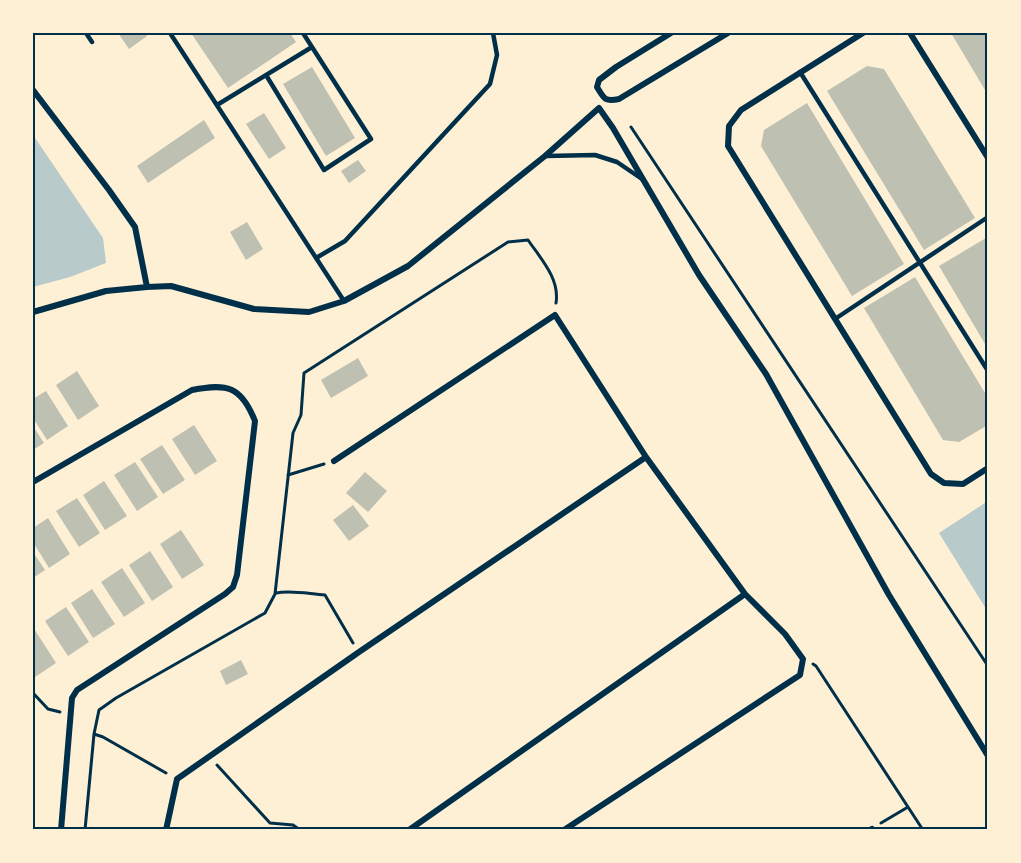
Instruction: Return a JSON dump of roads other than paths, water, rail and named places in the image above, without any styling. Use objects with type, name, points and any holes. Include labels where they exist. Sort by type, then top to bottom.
[{"type":"street","points":[[671,33],[599,80],[597,87],[604,98],[611,101],[619,99],[729,33]]},
{"type":"street","points":[[863,33],[741,110],[729,126],[728,146],[930,474],[944,483],[963,484],[988,468]]},
{"type":"street","points":[[910,33],[988,158]]},
{"type":"street","points":[[33,90],[135,227],[147,286]]},
{"type":"street","points":[[33,312],[106,291],[147,286],[171,286],[254,309],[309,312],[344,301],[408,266],[545,156],[599,108],[699,275],[766,374],[888,595],[988,756]]},
{"type":"street","points":[[334,461],[555,315],[646,457],[745,594],[784,634],[803,659],[800,675],[564,830]]},
{"type":"street","points":[[33,482],[192,390],[212,386],[225,387],[239,393],[249,405],[255,421],[237,575],[233,587],[77,690],[72,698],[61,830]]},
{"type":"street","points":[[166,830],[177,779],[646,457]]},
{"type":"street","points":[[409,830],[745,594]]},
{"type":"lane","points":[[86,33],[92,42]]},
{"type":"lane","points":[[170,33],[344,301]]},
{"type":"lane","points":[[266,75],[324,170],[371,139],[303,33]]},
{"type":"lane","points":[[316,258],[345,241],[490,84],[497,55],[493,33]]},
{"type":"lane","points":[[217,105],[312,47]]},
{"type":"lane","points":[[801,72],[988,371]]},
{"type":"lane","points":[[545,156],[595,155],[617,162],[644,181]]},
{"type":"lane","points":[[834,319],[988,218]]}]
